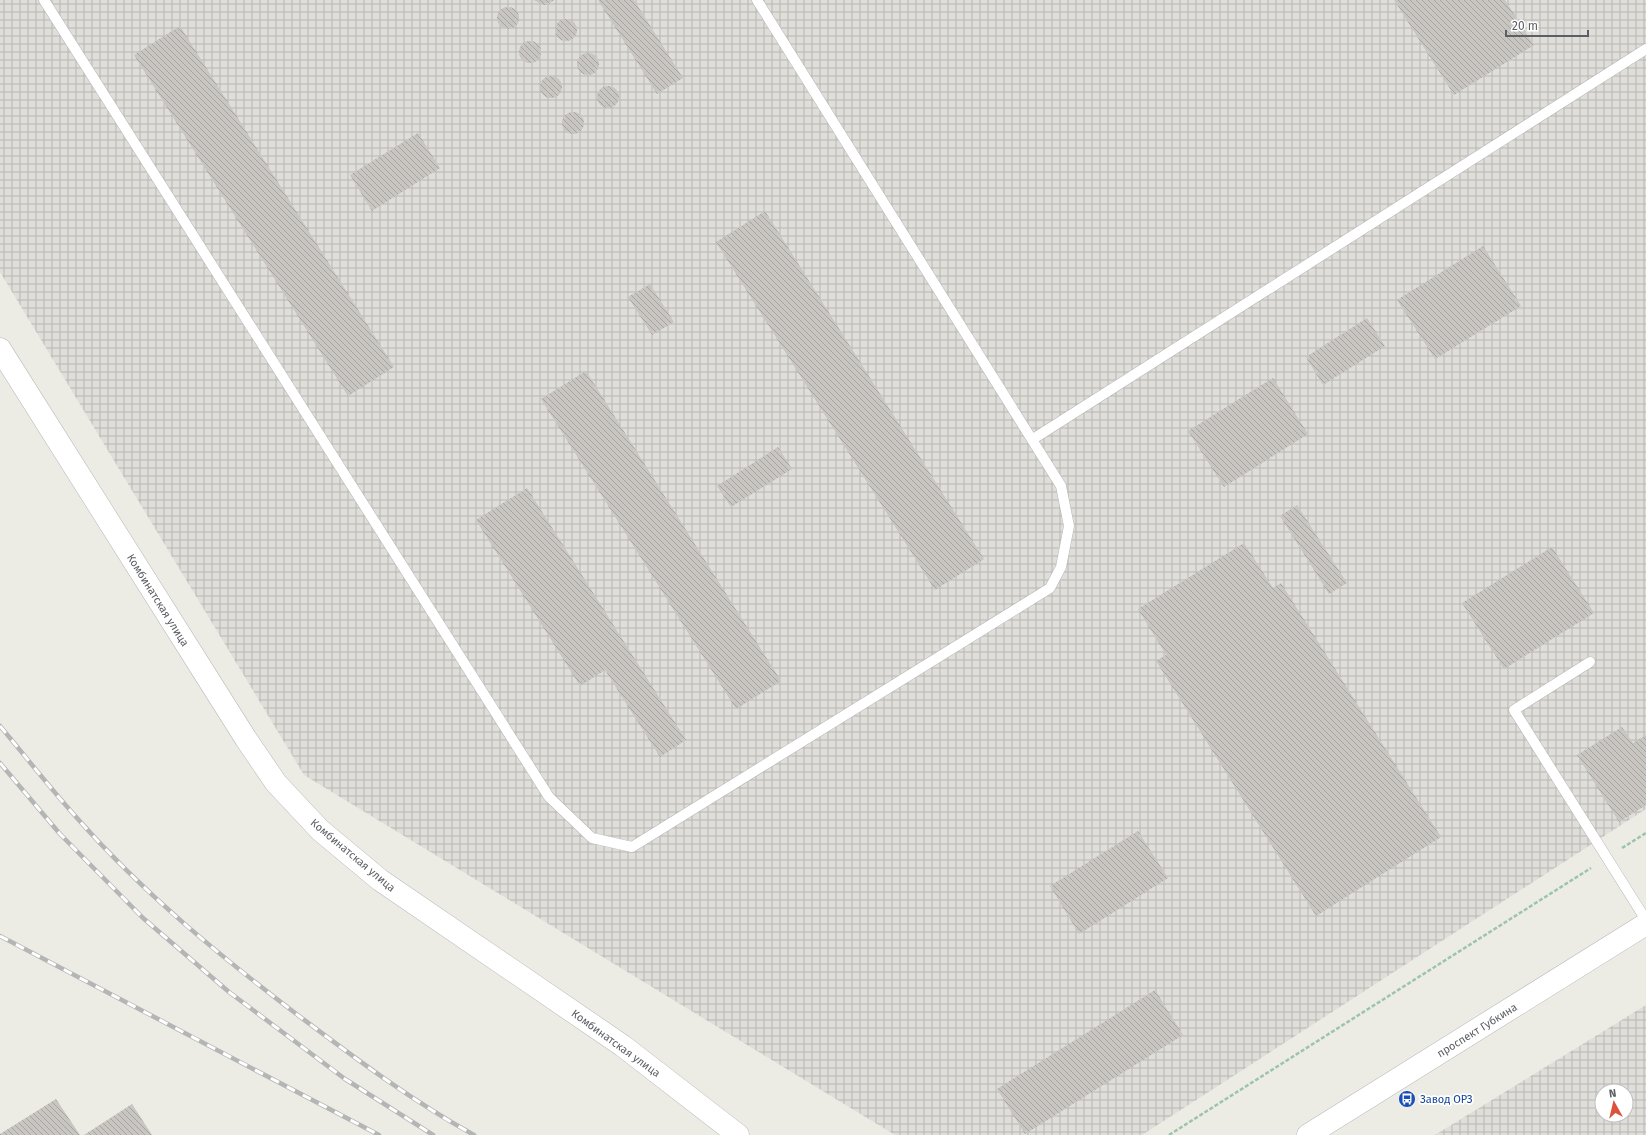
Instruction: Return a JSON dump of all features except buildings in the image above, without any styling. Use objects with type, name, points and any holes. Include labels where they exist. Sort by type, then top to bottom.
[{"type":"street","name":"Комбинатская улица","points":[[0,349],[246,739],[276,783],[320,830],[380,880],[623,1046],[738,1135]]},
{"type":"street","name":"проспект Губкина","points":[[1308,1135],[1646,924]]},
{"type":"lane","points":[[44,0],[549,797],[592,838],[632,848],[1050,588],[1061,568],[1069,526],[1061,486],[757,0]]},
{"type":"lane","points":[[1033,439],[1646,49]]},
{"type":"lane","points":[[1590,662],[1514,710],[1646,920]]},
{"type":"path","points":[[1169,1135],[1646,833]]},
{"type":"shaded area","points":[[0,0],[1646,0],[1646,809],[1142,1135],[895,1135],[304,775],[0,272]]},
{"type":"shaded area","points":[[1646,1005],[1646,1135],[1435,1135]]},
{"type":"railway","points":[[0,726],[57,795],[102,846],[183,923],[269,993],[363,1063],[428,1108],[474,1135]]},
{"type":"railway","points":[[0,763],[60,834],[143,918],[229,992],[345,1079],[433,1135]]},
{"type":"railway","points":[[0,936],[379,1135]]},
{"type":"place","name":"Завод ОРЗ","points":[[1407,1099]]}]
